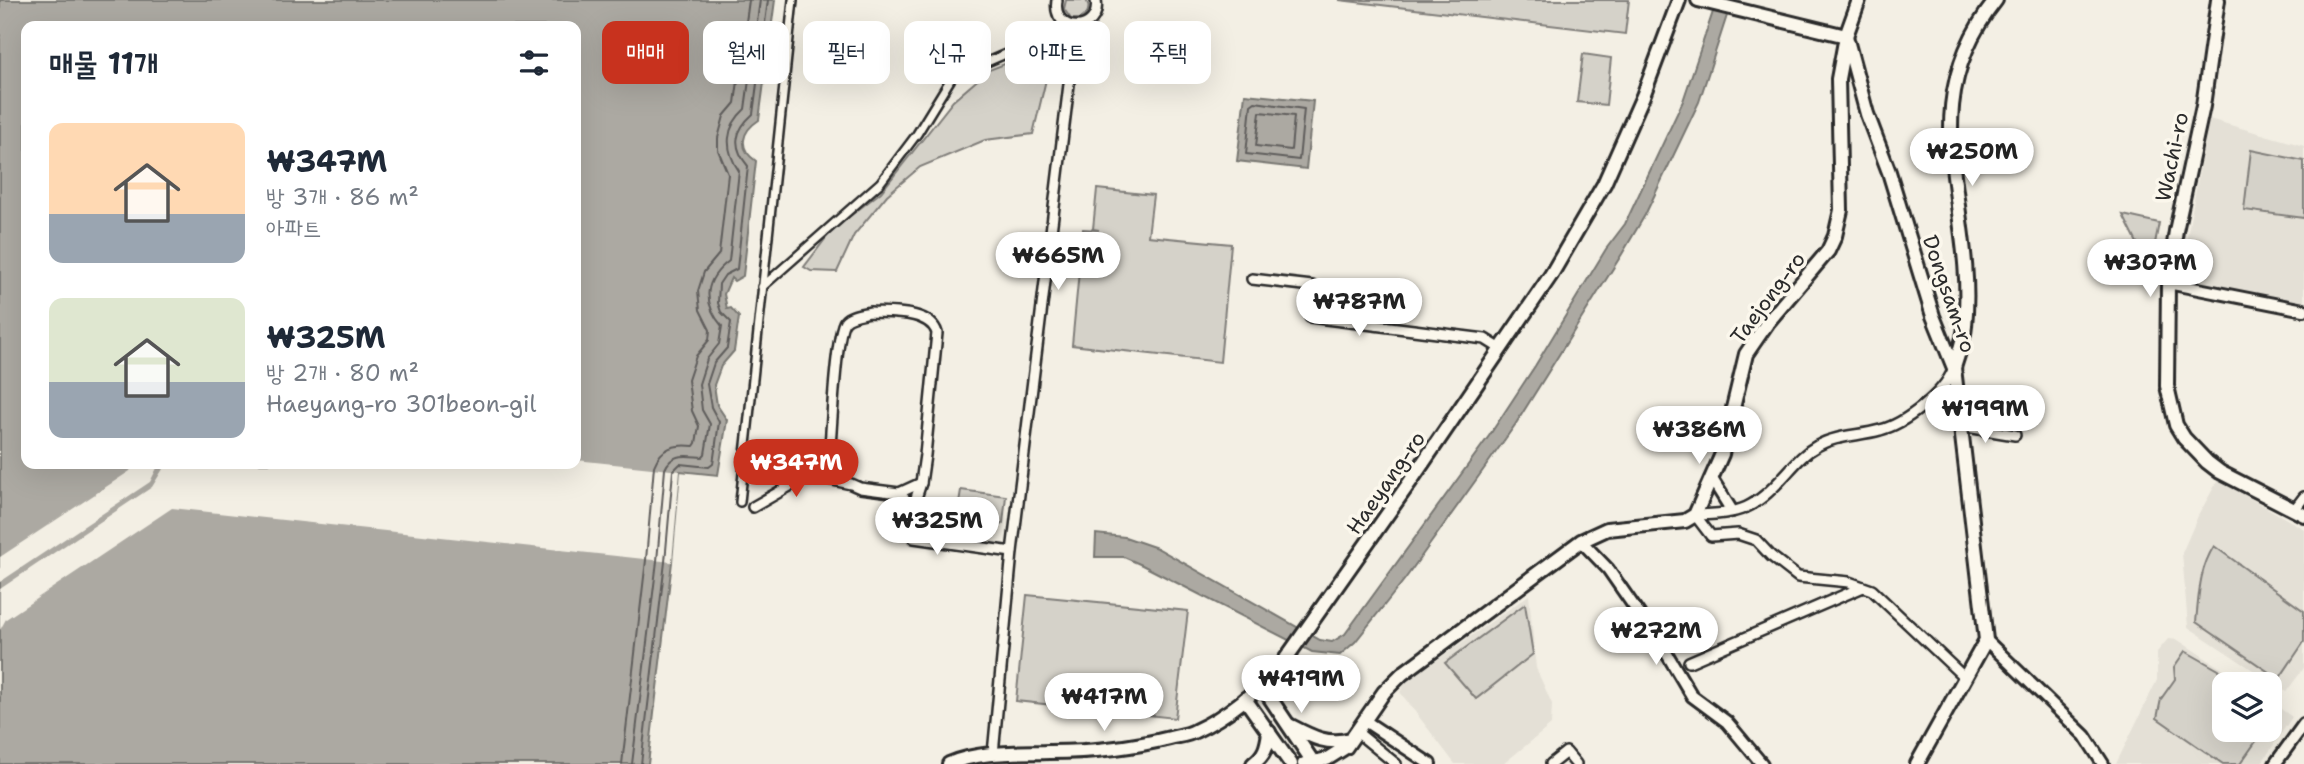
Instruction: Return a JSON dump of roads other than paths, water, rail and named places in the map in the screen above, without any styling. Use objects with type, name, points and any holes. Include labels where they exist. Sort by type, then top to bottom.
[{"type":"main road","name":"Haeyang-ro","points":[[949,764],[960,759],[993,754],[1075,752],[1138,746],[1194,732],[1262,686],[1280,667],[1320,612],[1551,275],[1604,184],[1643,96],[1679,0]]},
{"type":"main road","name":"Taejong-ro","points":[[1695,515],[1725,442],[1746,354],[1768,322],[1828,251],[1839,224],[1841,190],[1838,79],[1846,36],[1860,0]]},
{"type":"main road","points":[[1954,368],[1965,330],[1966,282],[1949,136],[1952,106],[1965,51],[1976,27],[1996,0]]},
{"type":"main road","name":"Wachi-ro","points":[[2218,0],[2203,106],[2176,231],[2168,283],[2166,364],[2169,395],[2176,425],[2195,450],[2220,472],[2299,513]]},
{"type":"main road","points":[[1700,1],[1846,36]]},
{"type":"main road","name":"Dongsam-ro","points":[[1846,36],[1867,114],[1889,172],[1933,316],[1954,368],[1986,640]]},
{"type":"main road","points":[[1262,686],[1308,763],[1327,759],[1346,747],[1384,692],[1402,674],[1581,541],[1607,529],[1685,521],[1695,515]]},
{"type":"main road","points":[[1917,764],[1986,640]]},
{"type":"main road","points":[[1245,699],[1291,764]]},
{"type":"main road","points":[[1287,724],[1324,741],[1338,743],[1356,735]]},
{"type":"main road","points":[[1253,764],[1262,757],[1269,732]]},
{"type":"street","points":[[740,502],[793,0]]},
{"type":"street","points":[[1057,0],[1059,17],[1063,21]]},
{"type":"street","points":[[1090,21],[1097,11],[1096,0]]},
{"type":"street","points":[[761,287],[880,183],[917,134],[952,77],[1005,54]]},
{"type":"street","points":[[993,754],[1012,552],[1067,84]]},
{"type":"street","points":[[1252,279],[1312,286],[1310,317],[1485,339],[1501,349]]},
{"type":"street","points":[[2168,283],[2304,310]]},
{"type":"street","points":[[921,483],[899,493],[860,488],[828,479],[837,364],[842,324],[848,317],[870,312],[920,317],[935,326],[937,333],[921,483],[913,507],[914,538],[1012,552]]},
{"type":"street","points":[[1695,515],[1732,511],[1759,502],[1804,454],[1818,445],[1895,425],[1941,391],[1954,368]]},
{"type":"street","points":[[1961,426],[2015,435]]},
{"type":"street","points":[[752,506],[814,472],[829,468]]},
{"type":"street","points":[[1712,479],[1732,511]]},
{"type":"street","points":[[899,493],[913,507]]},
{"type":"street","name":"Wachi-ro","points":[[2299,513],[2304,497]]},
{"type":"street","points":[[1695,515],[1711,536],[1738,534],[1756,540],[1798,577],[1849,582],[1872,590],[1965,678]]},
{"type":"street","points":[[1581,541],[1608,569],[1667,654],[1692,696],[1727,722],[1762,764]]},
{"type":"street","points":[[1689,662],[1863,587]]},
{"type":"street","points":[[1986,640],[2085,736],[2103,764]]},
{"type":"street","points":[[1365,721],[1430,764]]},
{"type":"street","points":[[2275,764],[2304,724]]},
{"type":"street","points":[[1356,735],[1396,764]]},
{"type":"street","points":[[1551,764],[1566,752],[1576,764]]},
{"type":"water","points":[[0,0],[775,0],[772,21],[703,21],[703,84],[764,84],[759,120],[749,129],[744,140],[746,151],[756,161],[743,276],[734,281],[731,278],[724,294],[727,309],[731,308],[739,317],[734,351],[721,366],[714,385],[717,405],[727,420],[718,475],[680,471],[648,764],[0,764]]},
{"type":"water","points":[[1717,0],[1732,0],[1699,102],[1645,215],[1515,425],[1405,579],[1355,642],[1340,655],[1312,652],[1124,557],[1095,557],[1096,534],[1125,537],[1157,548],[1320,640],[1332,642],[1345,634],[1489,436],[1606,249],[1625,224],[1683,101]]},
{"type":"water","points":[[1245,94],[1313,101],[1306,169],[1237,161]]}]
